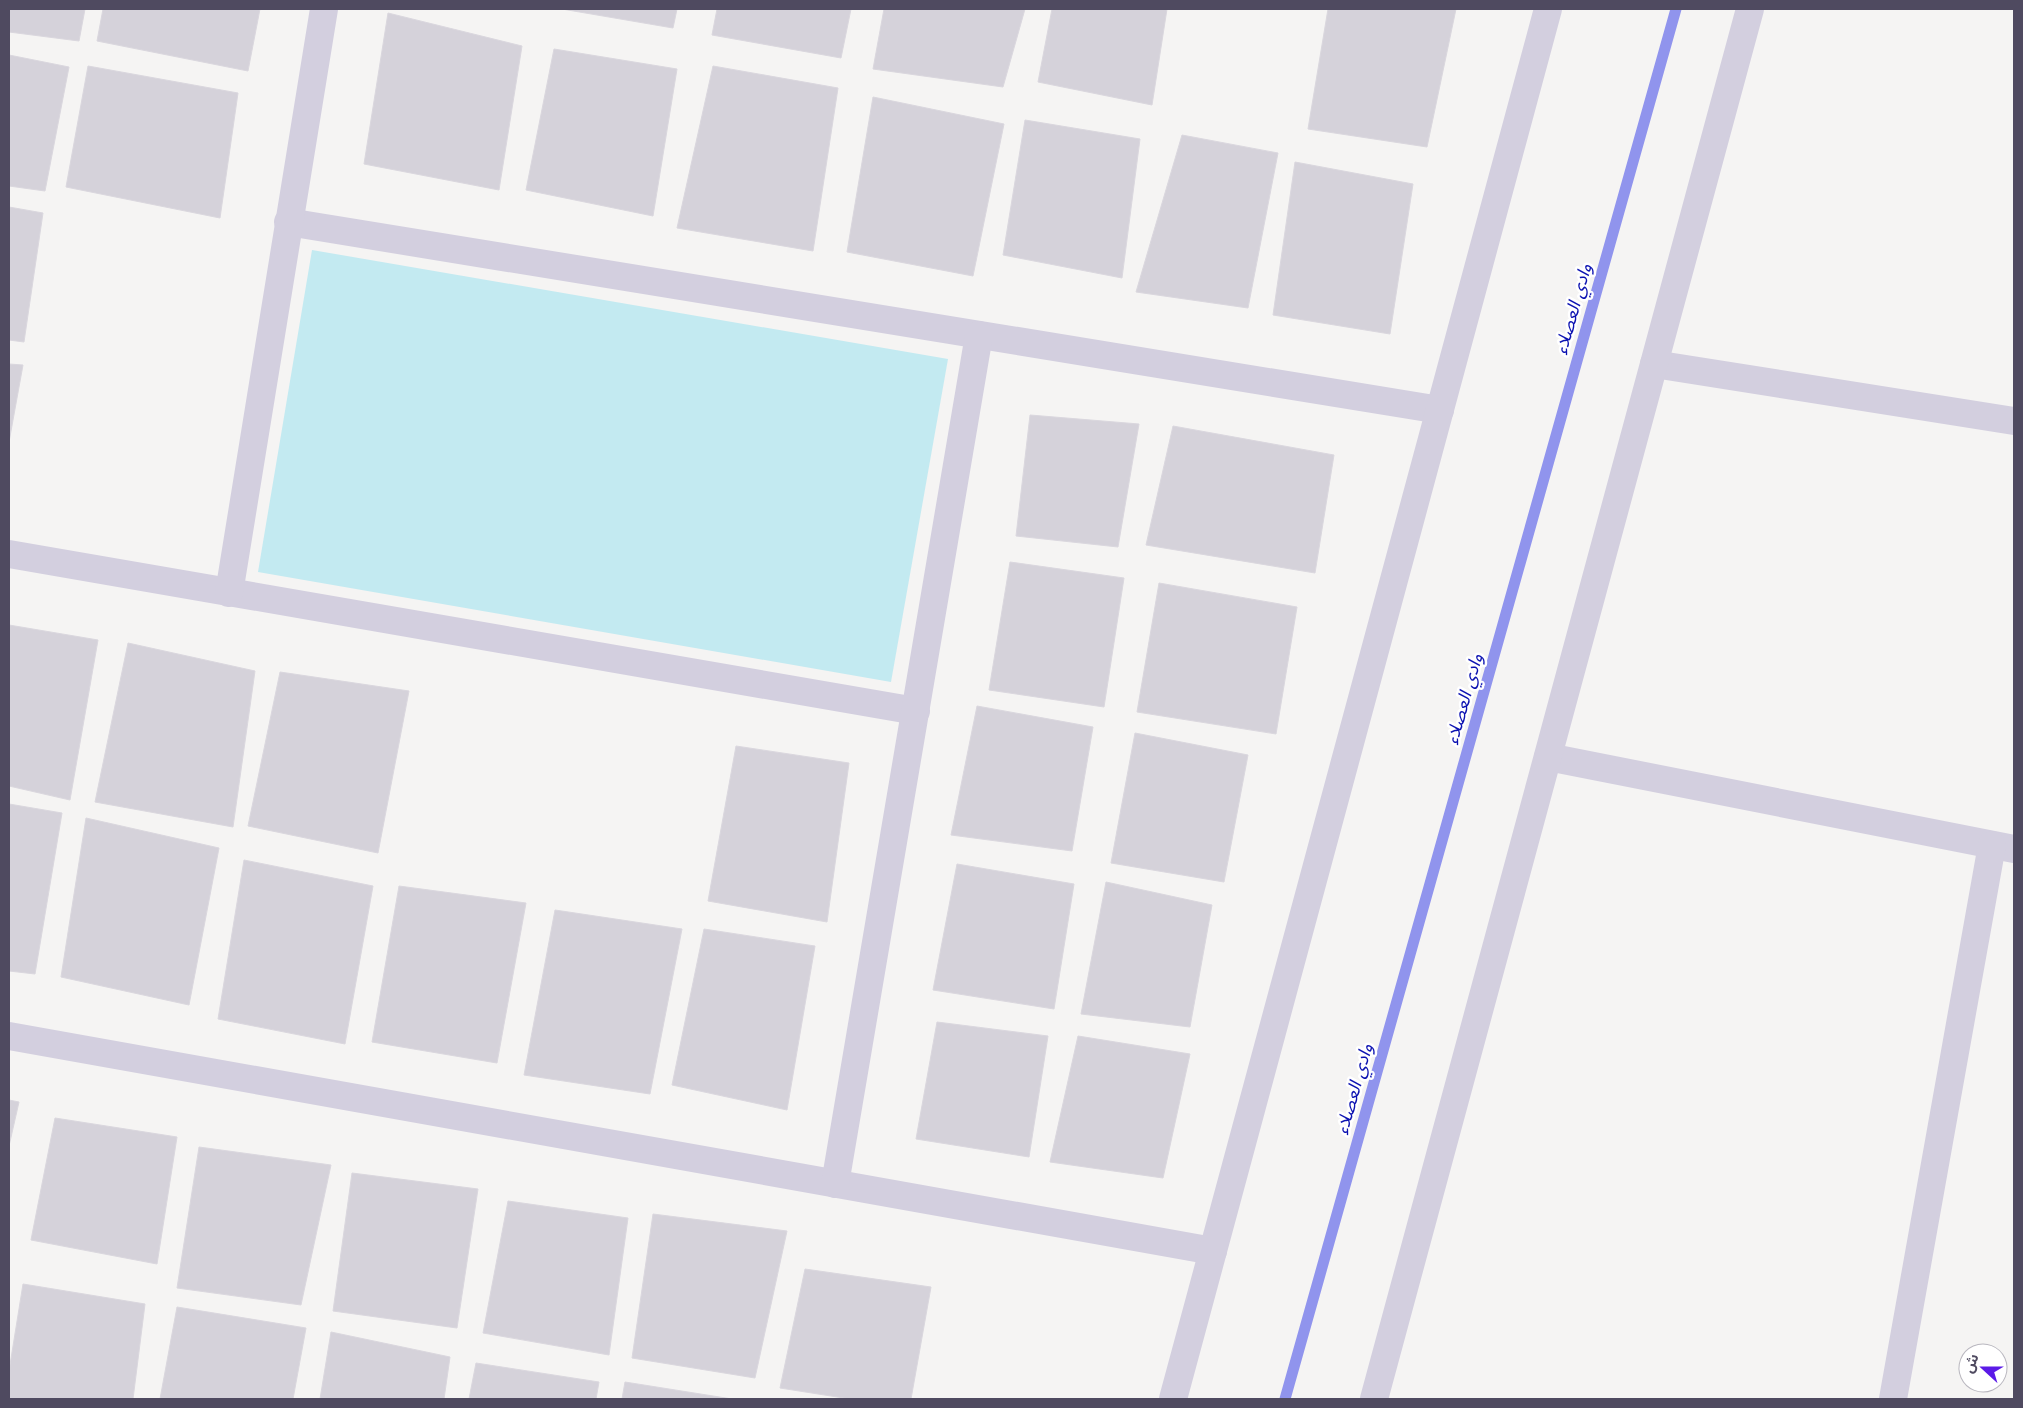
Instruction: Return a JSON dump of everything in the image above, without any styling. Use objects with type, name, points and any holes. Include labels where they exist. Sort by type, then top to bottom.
[{"type":"street","points":[[229,593],[324,9]]},
{"type":"street","points":[[1173,1399],[1548,9]]},
{"type":"street","points":[[1374,1399],[1750,9]]},
{"type":"street","points":[[288,222],[1440,410]]},
{"type":"street","points":[[835,1184],[980,335]]},
{"type":"street","points":[[1654,364],[2014,421]]},
{"type":"street","points":[[9,554],[916,711]]},
{"type":"street","points":[[1548,757],[2003,847],[1893,1399]]},
{"type":"street","points":[[9,1036],[1213,1251]]},
{"type":"shaded area","points":[[312,250],[948,359],[891,682],[258,572]]},
{"type":"building","points":[[9,9],[85,9],[79,41],[9,32]]},
{"type":"building","points":[[103,9],[260,9],[248,71],[97,41]]},
{"type":"building","points":[[562,9],[677,9],[673,28]]},
{"type":"building","points":[[717,9],[851,9],[841,58],[712,35]]},
{"type":"building","points":[[884,9],[1025,9],[1003,87],[873,69]]},
{"type":"building","points":[[1052,9],[1167,9],[1152,105],[1038,82]]},
{"type":"building","points":[[1328,9],[1456,9],[1427,147],[1308,129]]},
{"type":"building","points":[[388,13],[522,46],[499,190],[364,164]]},
{"type":"building","points":[[554,49],[677,69],[653,216],[526,190]]},
{"type":"building","points":[[9,55],[69,67],[45,191],[9,186]]},
{"type":"building","points":[[88,66],[238,93],[220,218],[66,187]]},
{"type":"building","points":[[713,66],[838,88],[813,251],[677,228]]},
{"type":"building","points":[[873,97],[1004,124],[973,276],[847,252]]},
{"type":"building","points":[[1025,120],[1140,139],[1122,278],[1003,255]]},
{"type":"building","points":[[1182,135],[1278,153],[1248,308],[1136,292]]},
{"type":"building","points":[[1295,162],[1413,184],[1390,334],[1273,315]]},
{"type":"building","points":[[9,207],[43,213],[24,342],[9,340]]},
{"type":"building","points":[[9,364],[23,365],[9,442]]},
{"type":"building","points":[[1030,415],[1139,424],[1118,547],[1016,536]]},
{"type":"building","points":[[1173,426],[1334,455],[1315,573],[1146,545]]},
{"type":"building","points":[[1010,562],[1124,578],[1104,707],[989,690]]},
{"type":"building","points":[[1159,583],[1297,607],[1276,734],[1137,712]]},
{"type":"building","points":[[9,625],[98,640],[70,800],[9,786]]},
{"type":"building","points":[[128,643],[255,671],[233,827],[95,802]]},
{"type":"building","points":[[280,672],[409,691],[378,853],[248,826]]},
{"type":"building","points":[[977,706],[1093,727],[1072,851],[951,835]]},
{"type":"building","points":[[1135,733],[1248,755],[1224,882],[1111,863]]},
{"type":"building","points":[[736,746],[849,763],[827,922],[708,901]]},
{"type":"building","points":[[9,804],[62,813],[35,974],[9,971]]},
{"type":"building","points":[[86,818],[219,848],[189,1005],[61,977]]},
{"type":"building","points":[[244,860],[373,886],[345,1044],[218,1019]]},
{"type":"building","points":[[957,864],[1074,884],[1054,1009],[933,990]]},
{"type":"building","points":[[1106,882],[1212,905],[1190,1027],[1081,1014]]},
{"type":"building","points":[[399,886],[526,903],[497,1063],[372,1042]]},
{"type":"building","points":[[555,910],[682,929],[650,1094],[524,1075]]},
{"type":"building","points":[[704,929],[815,946],[787,1110],[672,1085]]},
{"type":"building","points":[[937,1022],[1048,1036],[1029,1157],[916,1139]]},
{"type":"building","points":[[1078,1036],[1190,1054],[1163,1178],[1050,1162]]},
{"type":"building","points":[[9,1100],[19,1102],[9,1146]]},
{"type":"building","points":[[55,1118],[177,1137],[157,1264],[31,1240]]},
{"type":"building","points":[[199,1147],[331,1165],[301,1305],[177,1288]]},
{"type":"building","points":[[352,1173],[478,1189],[457,1328],[333,1311]]},
{"type":"building","points":[[508,1201],[628,1218],[609,1355],[483,1333]]},
{"type":"building","points":[[653,1214],[787,1231],[755,1378],[632,1358]]},
{"type":"building","points":[[805,1269],[931,1287],[911,1399],[850,1399],[780,1388]]},
{"type":"building","points":[[23,1284],[145,1304],[133,1399],[9,1399],[9,1371]]},
{"type":"building","points":[[177,1307],[306,1328],[293,1399],[160,1399]]},
{"type":"building","points":[[331,1332],[450,1357],[444,1399],[320,1399]]},
{"type":"building","points":[[476,1363],[599,1382],[596,1399],[469,1399]]},
{"type":"building","points":[[625,1382],[732,1399],[622,1399]]},
{"type":"waterway","name":"وادي العصلاء","points":[[1285,1399],[1676,9]]}]
